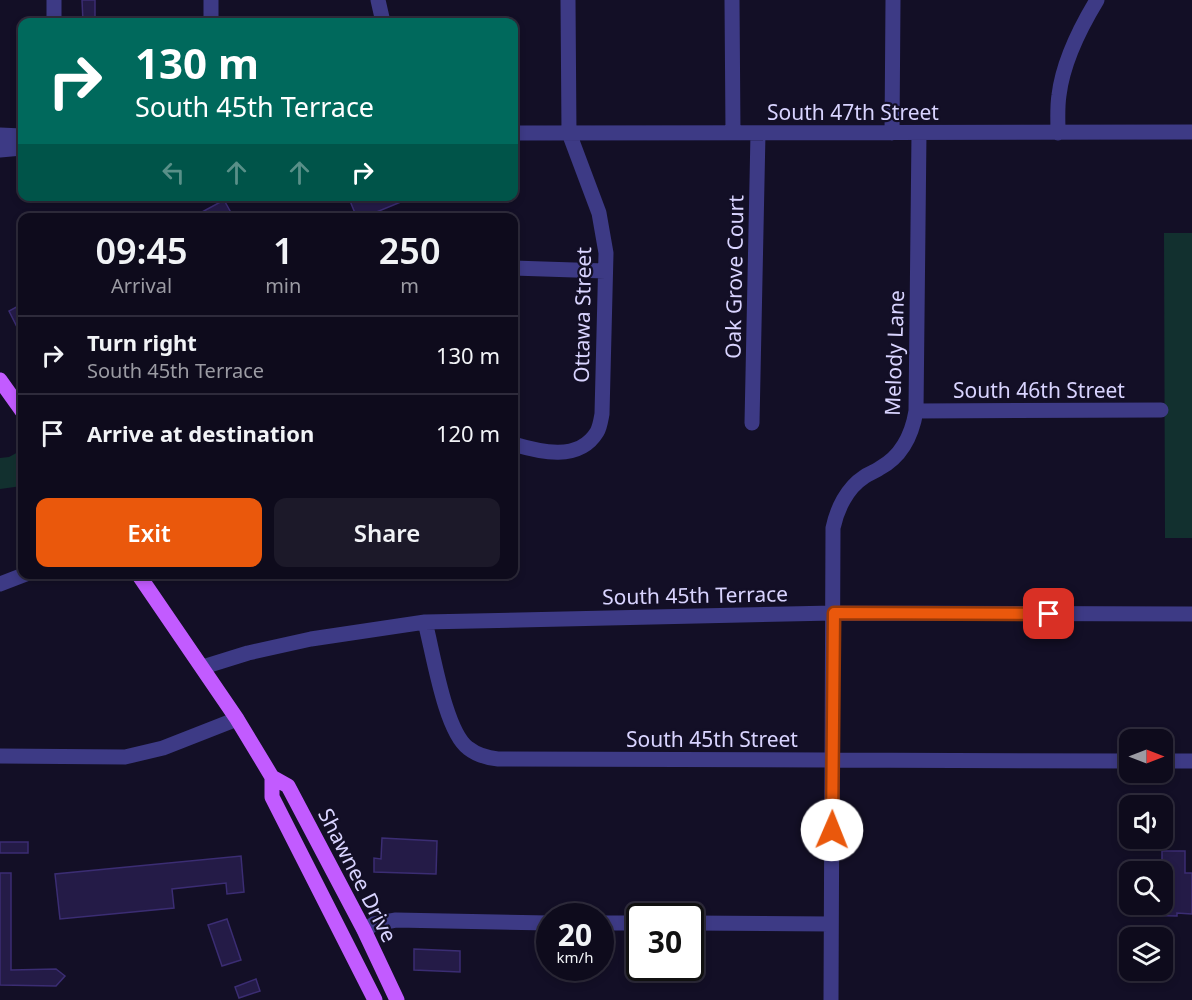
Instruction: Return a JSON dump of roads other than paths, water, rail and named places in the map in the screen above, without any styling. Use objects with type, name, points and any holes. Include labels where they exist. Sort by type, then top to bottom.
[{"type":"main road","points":[[0,380],[18,405]]},
{"type":"main road","name":"Shawnee Drive","points":[[141,579],[203,667],[272,777],[288,786],[398,1000]]},
{"type":"main road","name":"Shawnee Drive","points":[[272,777],[272,798],[375,1000]]},
{"type":"main road","points":[[298,849],[316,840]]},
{"type":"main road","points":[[345,942],[364,930]]},
{"type":"street","points":[[54,0],[54,18]]},
{"type":"street","points":[[211,0],[211,18]]},
{"type":"street","points":[[378,0],[382,18]]},
{"type":"street","name":"Ottawa Street","points":[[518,445],[551,453],[572,451],[587,443],[598,432],[602,414],[606,253],[599,213],[569,133],[568,0]]},
{"type":"street","points":[[732,0],[733,133]]},
{"type":"street","points":[[892,0],[892,133]]},
{"type":"street","points":[[1058,133],[1059,94],[1070,54],[1097,0]]},
{"type":"street","name":"South 47th Street","points":[[518,133],[1192,132]]},
{"type":"street","name":"Oak Grove Court","points":[[752,423],[758,133]]},
{"type":"street","name":"Melody Lane","points":[[831,1000],[833,528],[843,500],[852,487],[863,477],[882,468],[899,453],[914,426],[919,133]]},
{"type":"street","points":[[0,135],[18,136]]},
{"type":"street","points":[[0,150],[18,148]]},
{"type":"street","points":[[518,268],[605,271]]},
{"type":"street","name":"South 46th Street","points":[[916,411],[1161,410]]},
{"type":"street","points":[[0,584],[18,577]]},
{"type":"street","name":"South 45th Terrace","points":[[203,667],[248,653],[311,639],[425,622],[834,613],[1192,614]]},
{"type":"street","name":"South 45th Street","points":[[425,622],[451,725],[468,749],[484,757],[498,759],[1119,761]]},
{"type":"street","points":[[0,756],[125,757],[163,748],[237,719]]},
{"type":"street","points":[[1173,761],[1192,761]]},
{"type":"street","points":[[364,930],[374,924],[396,920],[536,922]]},
{"type":"street","points":[[704,923],[831,924]]}]
